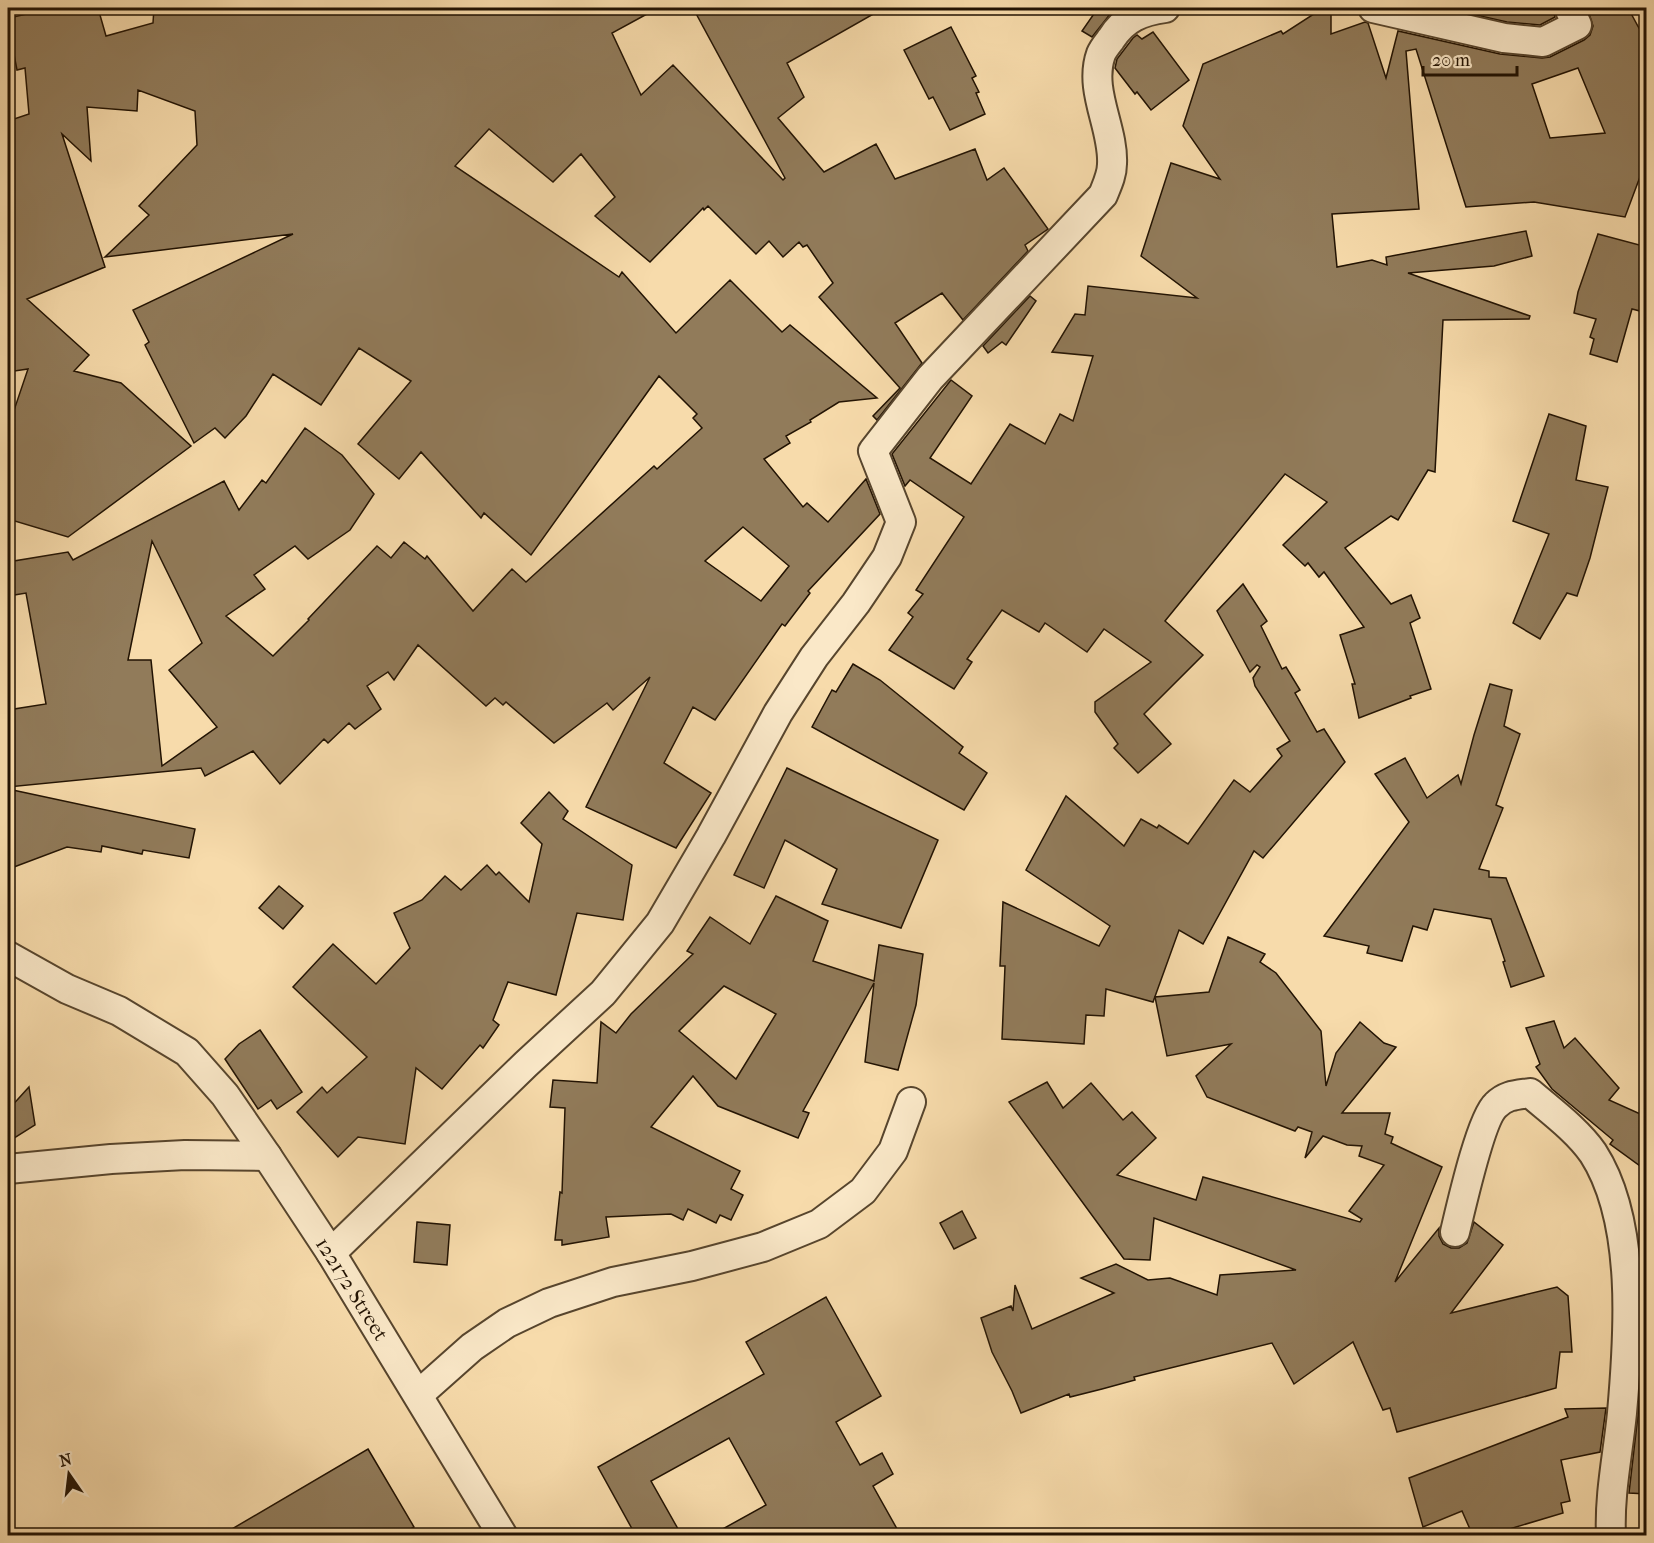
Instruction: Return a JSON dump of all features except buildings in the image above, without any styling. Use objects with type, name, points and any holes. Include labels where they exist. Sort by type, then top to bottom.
[{"type":"street","points":[[331,1253],[526,1064],[603,993],[660,923],[711,837],[778,713],[814,657],[856,603],[888,556],[901,522],[873,451],[930,378],[1103,195],[1112,165],[1110,139],[1100,99],[1097,75],[1101,54],[1116,31],[1132,16],[1165,8]]},
{"type":"street","points":[[1373,8],[1504,38],[1543,42],[1577,25],[1569,8]]},
{"type":"street","name":"122172 Street","points":[[8,956],[67,989],[119,1011],[187,1052],[225,1095],[331,1253],[503,1536]]},
{"type":"street","points":[[1455,1232],[1484,1126],[1494,1106],[1509,1095],[1530,1093],[1569,1127],[1592,1152],[1610,1188],[1622,1233],[1628,1318],[1622,1411],[1610,1512],[1611,1536]]},
{"type":"street","points":[[418,1395],[472,1347],[507,1323],[549,1303],[613,1282],[692,1266],[763,1247],[819,1224],[863,1191],[893,1151],[910,1102]]},
{"type":"street","points":[[8,1169],[164,1156],[267,1156]]}]
